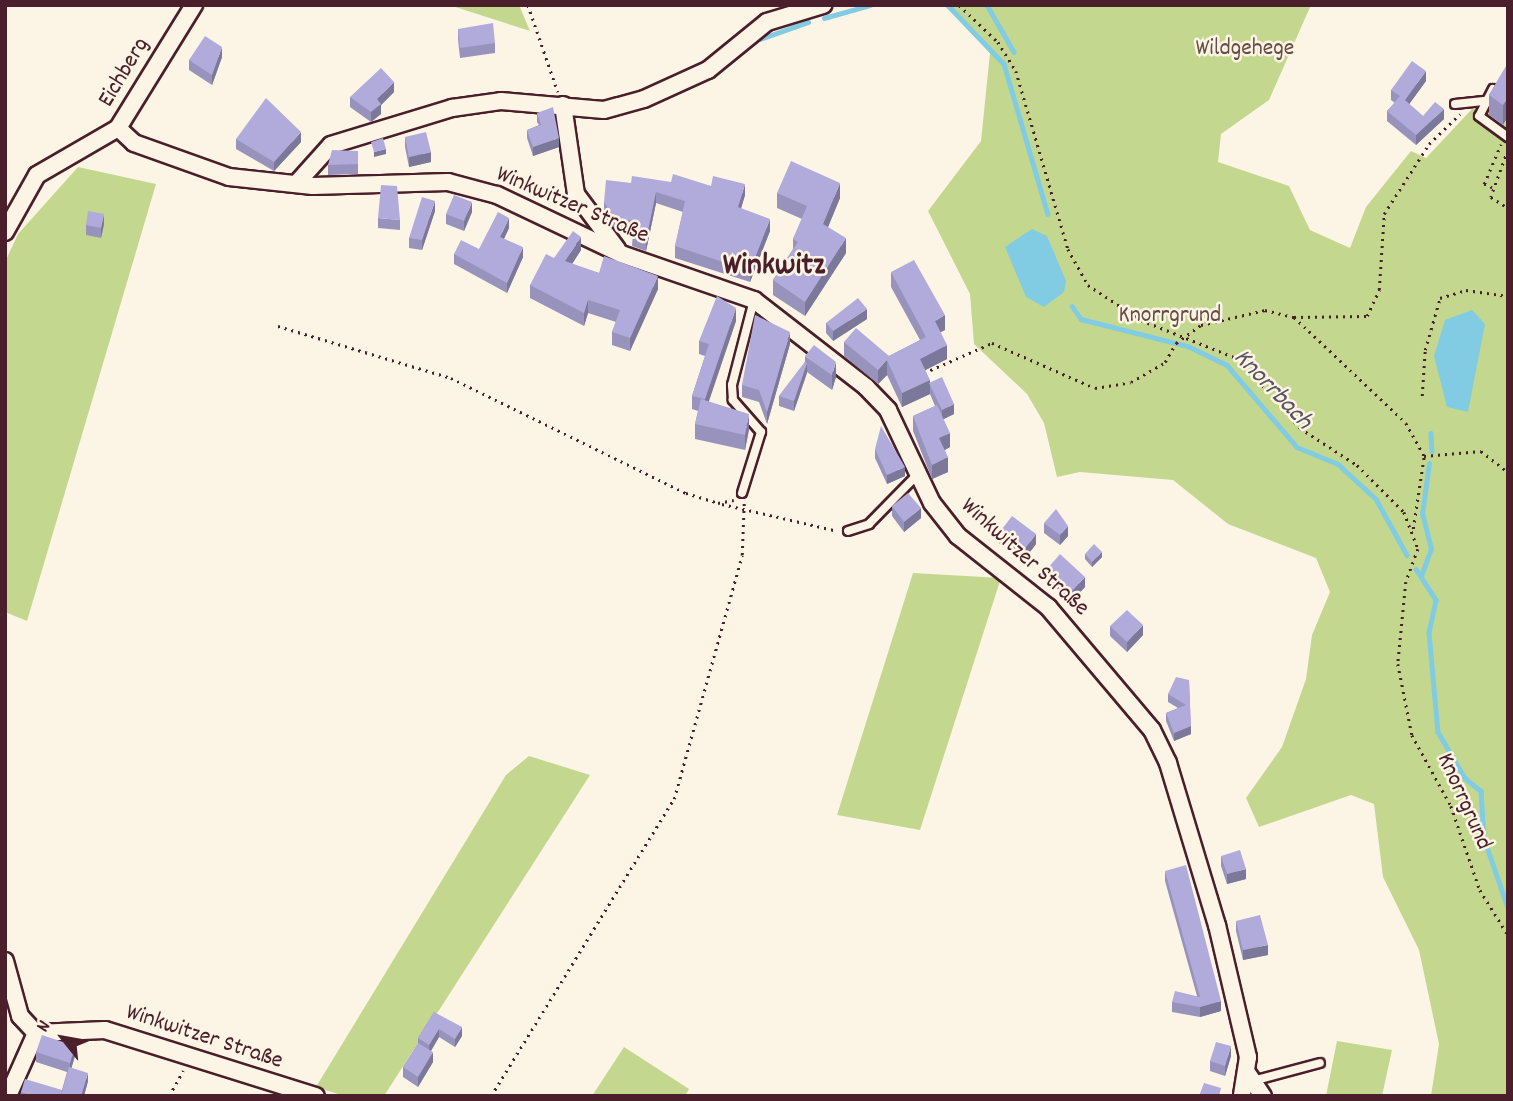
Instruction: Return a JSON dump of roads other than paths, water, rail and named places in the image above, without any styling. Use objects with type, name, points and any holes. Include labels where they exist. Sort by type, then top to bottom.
[{"type":"street","name":"Eichberg","points":[[118,128],[194,5]]},
{"type":"street","points":[[296,184],[331,145],[452,108],[501,101],[604,110],[677,87],[752,30],[823,5]]},
{"type":"street","points":[[564,105],[576,194],[621,254]]},
{"type":"street","name":"Winkwitzer Straße","points":[[118,128],[134,143],[229,177],[296,184],[448,182],[497,195],[621,254],[754,300],[879,398],[917,475],[958,536],[1048,607],[1152,730],[1217,926],[1252,1077],[1242,1096]]},
{"type":"street","points":[[5,232],[37,175],[118,128]]},
{"type":"street","points":[[5,961],[20,1016],[36,1033],[8,1096]]},
{"type":"street","name":"Winkwitzer Straße","points":[[36,1033],[106,1030],[316,1096]]},
{"type":"street","points":[[1252,1077],[1263,1096]]},
{"type":"lane","points":[[1502,74],[1479,116],[1506,136]]},
{"type":"lane","points":[[1455,104],[1467,106],[1486,102]]},
{"type":"lane","points":[[742,493],[761,432],[733,400],[732,385],[754,300]]},
{"type":"lane","points":[[848,531],[869,524],[917,475]]},
{"type":"lane","points":[[1252,1077],[1320,1063]]},
{"type":"water","points":[[1032,229],[1047,236],[1066,281],[1064,292],[1044,307],[1026,297],[1005,247]]},
{"type":"water","points":[[1472,310],[1485,324],[1468,412],[1447,407],[1434,356],[1445,320]]},
{"type":"waterway","points":[[824,18],[870,5]]},
{"type":"waterway","name":"Knorrbach","points":[[948,5],[1004,64],[1048,214]]},
{"type":"waterway","points":[[987,5],[1014,52]]},
{"type":"waterway","points":[[757,40],[808,22]]},
{"type":"waterway","name":"Knorrbach","points":[[1072,306],[1081,319],[1188,346],[1227,365],[1297,447],[1338,464],[1376,499],[1407,555]]},
{"type":"waterway","points":[[1431,433],[1432,451]]},
{"type":"waterway","points":[[1421,576],[1431,549],[1422,514],[1429,463]]},
{"type":"waterway","name":"Knorrbach","points":[[1416,569],[1436,600],[1429,632],[1438,732],[1465,778],[1481,791],[1484,838],[1508,908]]},
{"type":"district","name":"Winkwitz","points":[[774,267]]},
{"type":"park label","name":"Wildgehege","points":[[1245,50]]},
{"type":"park label","name":"Knorrgrund","points":[[1170,317]]}]
